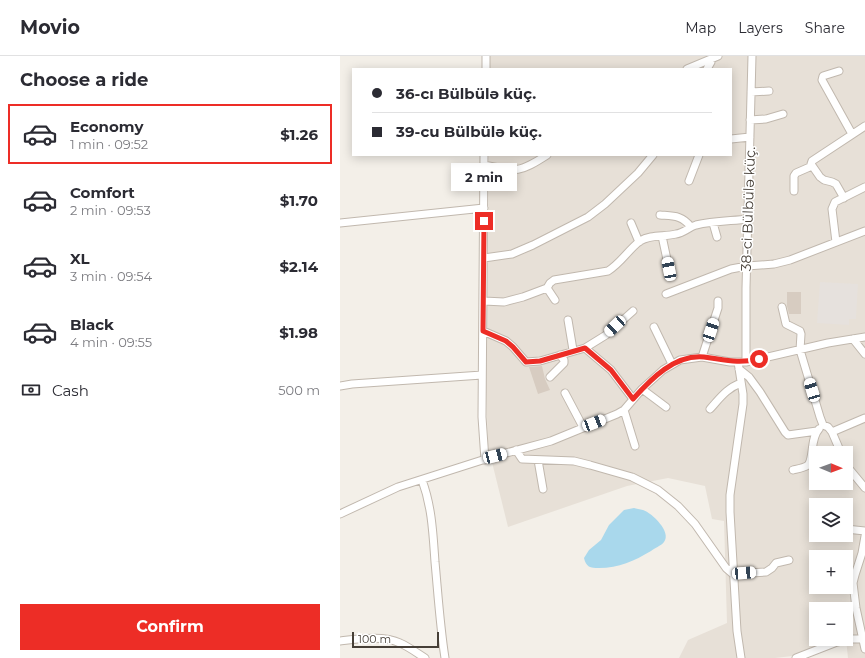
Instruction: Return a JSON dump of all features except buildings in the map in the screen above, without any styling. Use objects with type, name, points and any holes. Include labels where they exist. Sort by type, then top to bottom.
[{"type":"street","points":[[486,56],[486,68]]},
{"type":"street","name":"38-ci Bülbülə küç.","points":[[746,362],[752,56]]},
{"type":"street","points":[[690,68],[715,58]]},
{"type":"street","points":[[708,68],[715,58]]},
{"type":"street","points":[[839,71],[823,76],[822,80],[852,134]]},
{"type":"street","points":[[751,92],[769,91]]},
{"type":"street","points":[[750,120],[766,119],[783,114]]},
{"type":"street","points":[[844,198],[836,184],[820,177],[812,166],[812,161],[865,126]]},
{"type":"street","points":[[732,139],[750,137]]},
{"type":"street","points":[[484,156],[482,417],[485,460]]},
{"type":"street","points":[[484,165],[509,170],[521,170],[545,156]]},
{"type":"street","points":[[484,258],[512,254],[533,246],[588,217],[605,204],[638,173],[652,156]]},
{"type":"street","points":[[689,181],[698,156]]},
{"type":"street","points":[[794,191],[794,176],[796,173],[812,166]]},
{"type":"street","points":[[836,242],[833,205],[835,202],[865,188]]},
{"type":"street","points":[[340,223],[484,208]]},
{"type":"street","points":[[660,215],[678,217],[686,220],[691,227]]},
{"type":"street","points":[[484,301],[504,302],[523,297],[546,288],[554,280],[608,270],[614,267],[639,242],[645,239],[684,232],[691,227],[748,219]]},
{"type":"street","points":[[713,223],[717,237]]},
{"type":"street","points":[[631,224],[639,242]]},
{"type":"street","points":[[666,294],[731,269],[774,264],[790,260],[865,231]]},
{"type":"street","points":[[662,236],[669,269]]},
{"type":"street","points":[[546,288],[555,300]]},
{"type":"street","points":[[702,357],[718,308],[718,301]]},
{"type":"street","points":[[782,307],[786,324],[800,330],[800,350],[820,417],[823,425],[828,427],[832,432],[838,446]]},
{"type":"street","points":[[483,331],[506,341],[526,362],[540,361],[573,350],[585,348],[606,335],[633,311]]},
{"type":"street","points":[[568,320],[573,350]]},
{"type":"street","points":[[654,326],[672,364]]},
{"type":"street","points":[[739,366],[746,362],[865,336]]},
{"type":"street","points":[[853,339],[865,354]]},
{"type":"street","points":[[585,348],[611,370],[633,399]]},
{"type":"street","points":[[550,377],[564,363],[564,360],[560,355]]},
{"type":"street","points":[[340,514],[382,494],[551,440],[617,414],[624,410],[642,389],[672,364],[680,360],[702,357],[739,366],[760,392],[788,435],[817,431]]},
{"type":"street","points":[[739,366],[742,383],[743,404],[730,495],[733,574],[737,631],[741,658]]},
{"type":"street","points":[[340,386],[482,375]]},
{"type":"street","points":[[710,409],[726,390],[732,386],[742,383]]},
{"type":"street","points":[[642,389],[666,407]]},
{"type":"street","points":[[565,393],[583,427]]},
{"type":"street","points":[[624,410],[635,446]]},
{"type":"street","points":[[832,432],[865,418]]},
{"type":"street","points":[[793,470],[807,466],[810,462],[817,431],[823,425]]},
{"type":"street","points":[[516,450],[522,459],[574,461],[632,478],[658,490],[678,506],[695,524],[726,568],[733,574],[766,572],[776,563],[789,560]]},
{"type":"street","points":[[538,460],[542,489]]},
{"type":"street","points":[[853,473],[865,488]]},
{"type":"street","points":[[422,480],[428,497],[433,526],[440,629],[445,658]]},
{"type":"street","points":[[853,530],[865,532]]},
{"type":"street","points":[[865,536],[864,550],[853,583],[856,608],[865,649]]},
{"type":"street","points":[[340,641],[353,639],[384,639],[400,642],[425,658]]},
{"type":"street","points":[[796,658],[837,642],[850,639],[864,639]]},
{"type":"shaded area","points":[[490,56],[865,56],[865,658],[848,658],[847,646],[853,646],[853,602],[809,602],[809,646],[818,646],[792,656],[775,658],[679,658],[688,640],[727,623],[724,521],[712,519],[705,486],[668,478],[627,486],[508,527],[488,446],[486,386],[489,156],[732,156],[732,68],[490,68]]},
{"type":"shaded area","points":[[820,282],[858,284],[856,319],[849,319],[849,325],[817,323]]},
{"type":"water","points":[[634,508],[647,512],[660,523],[665,533],[666,538],[664,542],[639,558],[620,565],[599,568],[587,565],[584,558],[589,550],[601,540],[609,525],[624,510]]},
{"type":"route","points":[[484,221],[483,331],[506,341],[526,362],[531,363],[540,361],[573,350],[585,348],[611,370],[633,399],[663,370],[680,360],[702,357],[730,362],[746,362],[759,359]]}]
